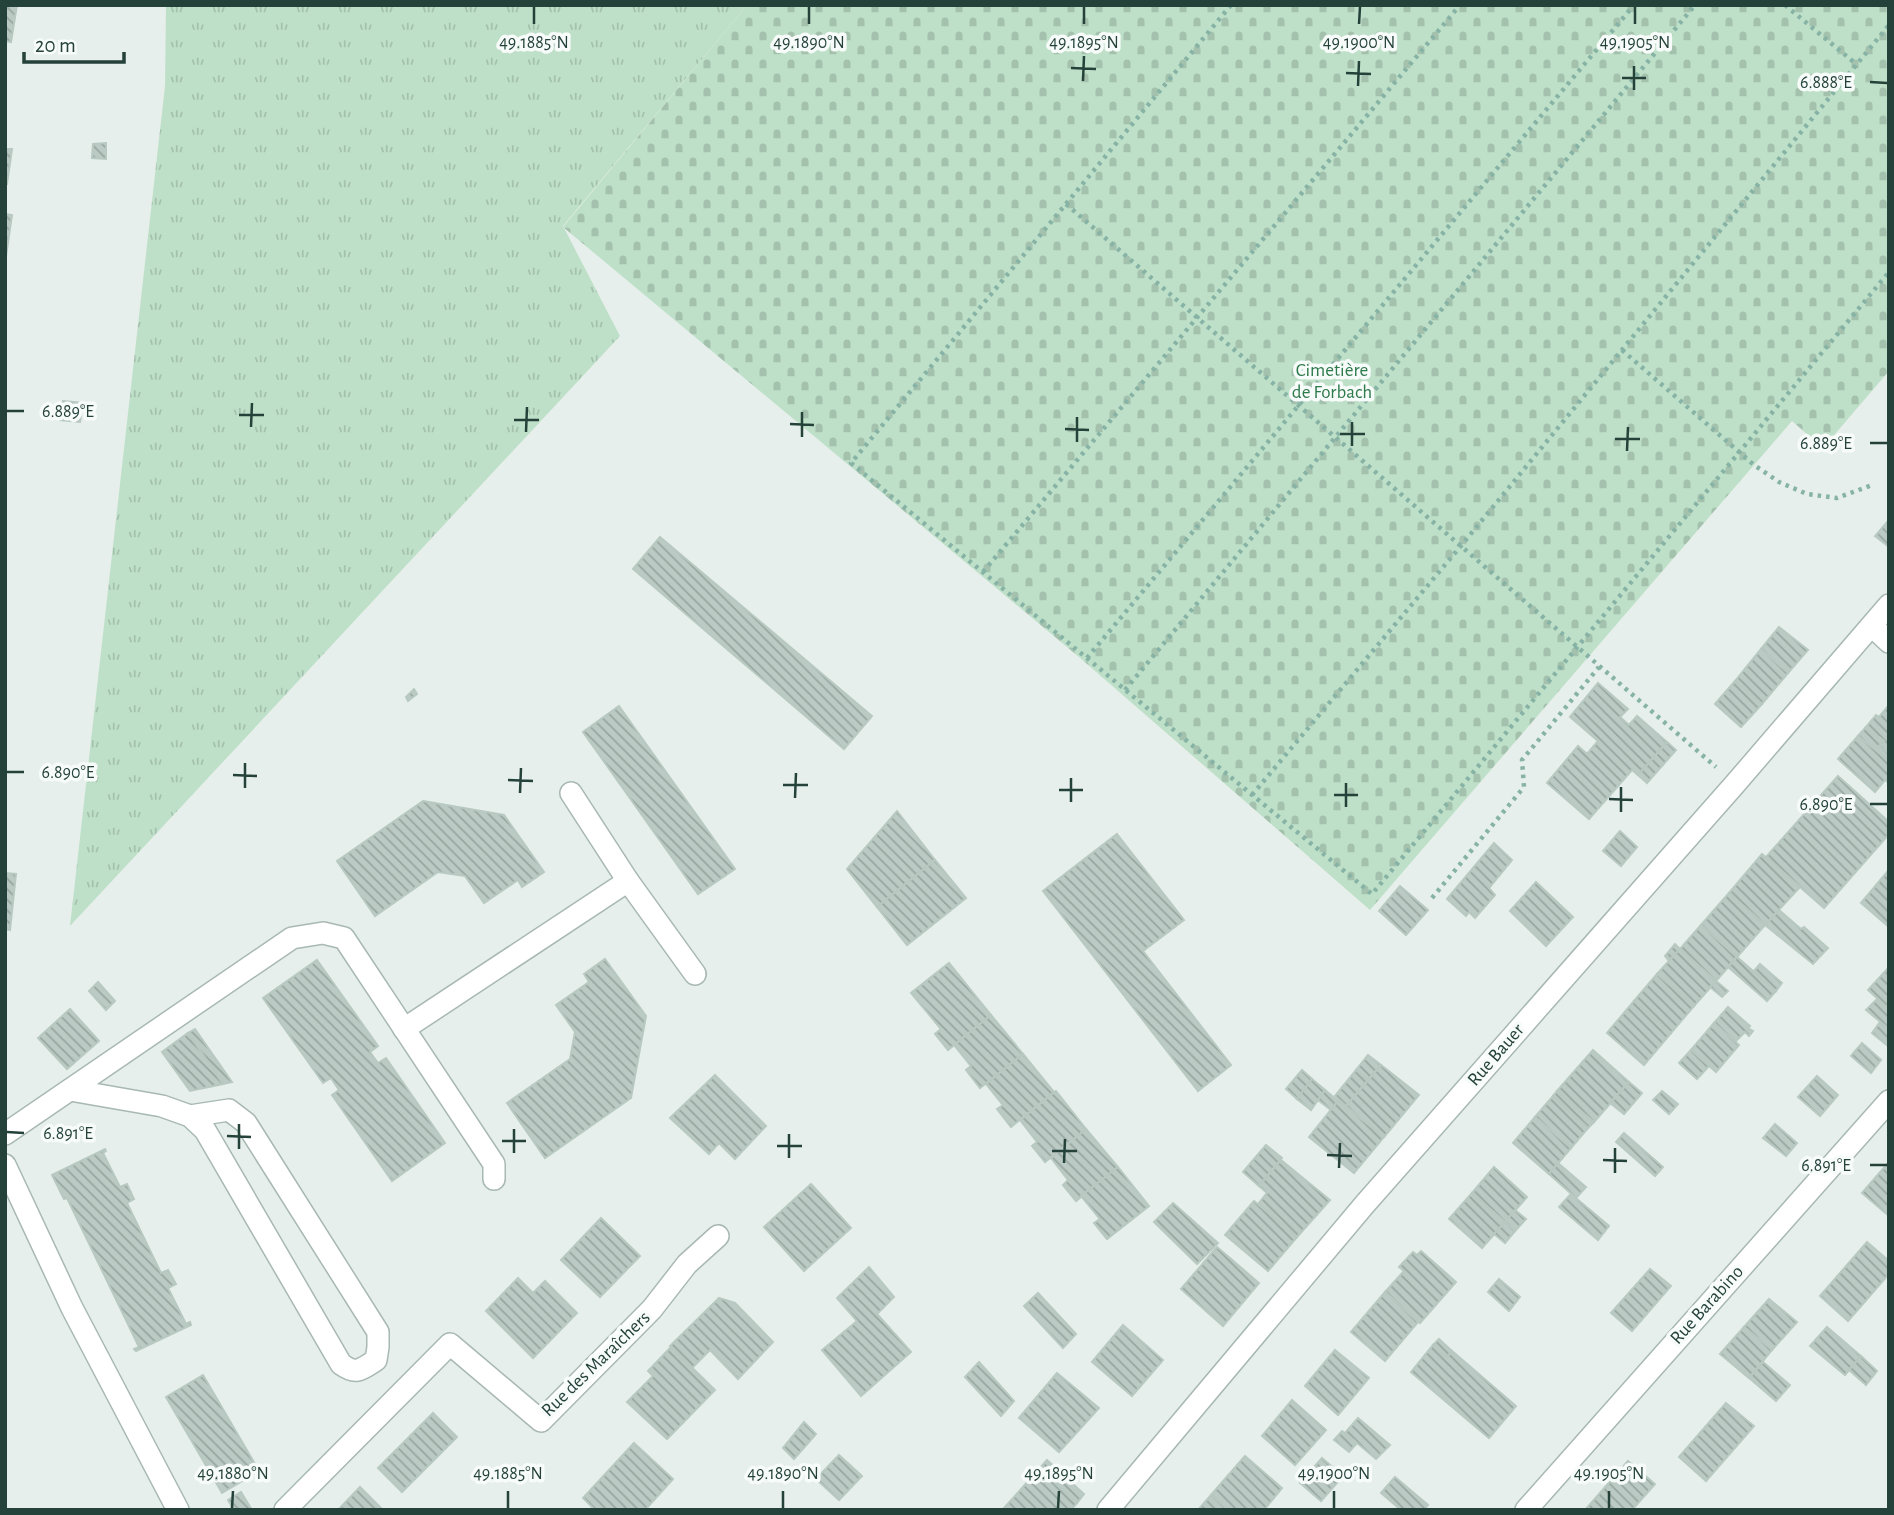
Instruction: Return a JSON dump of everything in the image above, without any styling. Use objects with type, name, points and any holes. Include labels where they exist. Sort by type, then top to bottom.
[{"type":"street","name":"Rue Bauer","points":[[1108,1510],[1365,1204],[1889,605]]},
{"type":"street","points":[[1872,626],[1889,642]]},
{"type":"street","points":[[571,793],[628,881],[695,974]]},
{"type":"street","points":[[404,1029],[628,881]]},
{"type":"street","points":[[5,1134],[292,938],[323,933],[344,938],[494,1164],[494,1180]]},
{"type":"street","points":[[69,1090],[162,1106],[190,1116],[205,1130],[341,1364],[349,1370],[360,1370],[376,1360],[377,1332],[246,1123],[229,1110],[190,1116]]},
{"type":"street","name":"Rue Barabino","points":[[1526,1510],[1889,1101]]},
{"type":"street","points":[[5,1165],[72,1308],[178,1510]]},
{"type":"street","name":"Rue des Maraîchers","points":[[285,1510],[450,1344],[541,1421],[652,1309],[687,1264],[718,1236]]},
{"type":"path","points":[[1231,5],[851,463],[1372,894],[1889,272]]},
{"type":"path","points":[[983,572],[1460,5]]},
{"type":"path","points":[[1087,658],[1633,5]]},
{"type":"path","points":[[1125,690],[1695,5]]},
{"type":"path","points":[[1785,5],[1856,64]]},
{"type":"path","points":[[1252,795],[1460,547],[1889,25]]},
{"type":"path","points":[[1066,204],[1735,784]]},
{"type":"path","points":[[1622,350],[1754,465],[1779,482],[1807,494],[1837,498],[1872,485]]},
{"type":"path","points":[[1432,898],[1524,787],[1522,760],[1599,667]]},
{"type":"green space","points":[[166,5],[747,5],[563,226],[620,336],[70,926],[165,86]]},
{"type":"green space","name":"Cimetière de Forbach","points":[[747,5],[1889,5],[1889,371],[1823,448],[1792,421],[1370,910],[1079,657],[563,227]]},
{"type":"building","points":[[5,5],[17,5],[11,42],[5,41]]},
{"type":"building","points":[[106,143],[106,159],[92,158],[93,144]]},
{"type":"building","points":[[5,149],[12,149],[7,184],[5,184]]},
{"type":"building","points":[[5,214],[12,215],[5,263]]},
{"type":"building","points":[[63,401],[83,403],[80,422],[60,420]]},
{"type":"building","points":[[1889,520],[1889,547],[1875,536]]},
{"type":"building","points":[[660,537],[872,716],[844,749],[633,569]]},
{"type":"building","points":[[1779,627],[1808,650],[1788,673],[1761,649]]},
{"type":"building","points":[[1761,649],[1788,673],[1762,704],[1735,681]]},
{"type":"building","points":[[1735,681],[1762,704],[1741,727],[1715,704]]},
{"type":"building","points":[[1598,683],[1628,709],[1620,717],[1629,725],[1637,716],[1667,742],[1638,775],[1632,770],[1589,819],[1547,783],[1578,746],[1587,754],[1598,741],[1570,717]]},
{"type":"building","points":[[414,689],[417,694],[408,701],[406,697]]},
{"type":"building","points":[[1889,705],[1889,754],[1879,746],[1884,741],[1865,728]]},
{"type":"building","points":[[619,706],[735,869],[698,894],[583,732]]},
{"type":"building","points":[[1865,728],[1884,741],[1879,746],[1889,754],[1889,761],[1858,736]]},
{"type":"building","points":[[1858,736],[1889,761],[1889,783],[1885,780],[1875,792],[1838,759]]},
{"type":"building","points":[[1667,742],[1676,750],[1647,783],[1638,775]]},
{"type":"building","points":[[1838,776],[1889,822],[1889,834],[1824,908],[1766,857]]},
{"type":"building","points":[[423,801],[504,815],[544,872],[522,887],[518,880],[484,903],[465,876],[438,872],[375,916],[337,861]]},
{"type":"building","points":[[897,811],[935,860],[877,907],[847,869]]},
{"type":"building","points":[[1620,831],[1637,847],[1621,866],[1603,851]]},
{"type":"building","points":[[1117,834],[1184,920],[1143,951],[1231,1065],[1198,1091],[1043,891]]},
{"type":"building","points":[[1494,843],[1512,860],[1489,888],[1495,895],[1475,918],[1469,912],[1466,916],[1447,899]]},
{"type":"building","points":[[1762,854],[1800,887],[1765,925],[1729,893]]},
{"type":"building","points":[[935,860],[966,898],[907,945],[877,907]]},
{"type":"building","points":[[1887,872],[1889,873],[1889,927],[1861,903]]},
{"type":"building","points":[[5,873],[16,874],[10,930],[5,929]]},
{"type":"building","points":[[1536,882],[1573,917],[1546,946],[1510,911]]},
{"type":"building","points":[[1400,886],[1428,910],[1406,935],[1379,911]]},
{"type":"building","points":[[1729,893],[1765,925],[1737,957],[1701,925]]},
{"type":"building","points":[[1779,910],[1828,948],[1813,964],[1765,925]]},
{"type":"building","points":[[1701,925],[1737,957],[1716,981],[1680,949]]},
{"type":"building","points":[[1675,944],[1680,949],[1669,961],[1665,956]]},
{"type":"building","points":[[1680,949],[1716,981],[1694,1006],[1657,974]]},
{"type":"building","points":[[1737,957],[1776,991],[1767,1001],[1728,967]]},
{"type":"building","points":[[605,959],[646,1016],[631,1098],[545,1158],[507,1103],[570,1059],[575,1032],[556,1005],[589,982],[584,974]]},
{"type":"building","points":[[317,960],[378,1046],[370,1052],[378,1063],[386,1058],[445,1143],[392,1181],[332,1095],[339,1090],[331,1078],[323,1083],[263,998]]},
{"type":"building","points":[[949,963],[991,1015],[948,1050],[935,1034],[941,1029],[911,993]]},
{"type":"building","points":[[1760,964],[1782,983],[1776,991],[1754,971]]},
{"type":"building","points":[[1889,967],[1889,1009],[1868,990]]},
{"type":"building","points":[[1657,974],[1694,1006],[1671,1033],[1634,1001]]},
{"type":"building","points":[[1716,981],[1728,991],[1722,997],[1710,987]]},
{"type":"building","points":[[98,982],[115,1001],[106,1010],[89,991]]},
{"type":"building","points":[[1877,999],[1889,1009],[1889,1029],[1866,1010]]},
{"type":"building","points":[[1634,1001],[1671,1033],[1644,1065],[1607,1033]]},
{"type":"building","points":[[1728,1007],[1750,1026],[1748,1028],[1753,1031],[1749,1036],[1745,1032],[1735,1042],[1714,1023]]},
{"type":"building","points":[[70,1009],[99,1041],[67,1069],[38,1038]]},
{"type":"building","points":[[991,1015],[1023,1054],[980,1088],[966,1070],[971,1066],[954,1045]]},
{"type":"building","points":[[1880,1022],[1889,1029],[1889,1047],[1872,1033]]},
{"type":"building","points":[[1714,1023],[1739,1045],[1716,1072],[1691,1050]]},
{"type":"building","points":[[195,1029],[232,1082],[223,1084],[188,1033]]},
{"type":"building","points":[[188,1033],[223,1084],[190,1091],[162,1052]]},
{"type":"building","points":[[1862,1043],[1881,1060],[1871,1073],[1851,1056]]},
{"type":"building","points":[[1593,1050],[1629,1082],[1594,1122],[1557,1091]]},
{"type":"building","points":[[1691,1050],[1709,1066],[1697,1079],[1679,1063]]},
{"type":"building","points":[[1023,1054],[1054,1092],[1011,1127],[997,1109],[1003,1105],[986,1084]]},
{"type":"building","points":[[1368,1055],[1381,1065],[1368,1080],[1356,1070]]},
{"type":"building","points":[[1381,1065],[1419,1095],[1384,1137],[1346,1106]]},
{"type":"building","points":[[1302,1070],[1312,1079],[1297,1099],[1286,1089]]},
{"type":"building","points":[[1356,1070],[1368,1080],[1346,1106],[1335,1096]]},
{"type":"building","points":[[715,1075],[766,1126],[735,1159],[719,1143],[709,1154],[670,1118]]},
{"type":"building","points":[[1817,1076],[1838,1095],[1820,1116],[1798,1097]]},
{"type":"building","points":[[1312,1079],[1325,1090],[1311,1110],[1297,1099]]},
{"type":"building","points":[[1629,1082],[1642,1093],[1624,1114],[1610,1103]]},
{"type":"building","points":[[1325,1090],[1338,1101],[1331,1110],[1318,1100]]},
{"type":"building","points":[[1056,1091],[1086,1129],[1045,1162],[1032,1146],[1037,1142],[1020,1120]]},
{"type":"building","points":[[1557,1091],[1594,1122],[1588,1128],[1553,1096]]},
{"type":"building","points":[[1662,1091],[1678,1104],[1669,1114],[1653,1100]]},
{"type":"building","points":[[1553,1096],[1588,1128],[1571,1148],[1535,1117]]},
{"type":"building","points":[[1338,1101],[1384,1137],[1354,1173],[1309,1137]]},
{"type":"building","points":[[1535,1117],[1571,1148],[1549,1174],[1513,1143]]},
{"type":"building","points":[[1775,1124],[1797,1143],[1786,1156],[1763,1138]]},
{"type":"building","points":[[1086,1129],[1118,1167],[1076,1201],[1063,1185],[1068,1180],[1051,1158]]},
{"type":"building","points":[[1624,1133],[1663,1167],[1655,1176],[1616,1142]]},
{"type":"building","points":[[1266,1145],[1282,1158],[1259,1186],[1243,1172]]},
{"type":"building","points":[[105,1149],[103,1153],[120,1187],[127,1184],[134,1199],[127,1203],[161,1273],[168,1270],[176,1284],[168,1288],[186,1324],[190,1322],[191,1325],[136,1351],[134,1349],[139,1347],[67,1198],[64,1199],[52,1175]]},
{"type":"building","points":[[1281,1160],[1330,1200],[1297,1237],[1258,1204],[1267,1193],[1259,1186]]},
{"type":"building","points":[[1889,1162],[1889,1216],[1862,1193]]},
{"type":"building","points":[[1558,1163],[1586,1187],[1576,1198],[1549,1174]]},
{"type":"building","points":[[1118,1167],[1149,1206],[1107,1239],[1094,1223],[1100,1219],[1081,1196]]},
{"type":"building","points":[[1494,1167],[1527,1197],[1505,1222],[1472,1193]]},
{"type":"building","points":[[811,1184],[851,1228],[804,1271],[764,1227]]},
{"type":"building","points":[[1472,1193],[1505,1222],[1482,1248],[1449,1219]]},
{"type":"building","points":[[1571,1194],[1609,1226],[1598,1240],[1559,1207]]},
{"type":"building","points":[[1254,1201],[1297,1237],[1268,1271],[1225,1235]]},
{"type":"building","points":[[1173,1203],[1218,1243],[1197,1264],[1154,1222]]},
{"type":"building","points":[[1515,1210],[1526,1219],[1515,1231],[1505,1222]]},
{"type":"building","points":[[601,1218],[640,1256],[600,1297],[561,1260]]},
{"type":"building","points":[[1505,1222],[1515,1231],[1505,1243],[1494,1234]]},
{"type":"building","points":[[1867,1242],[1889,1261],[1889,1274],[1848,1321],[1820,1296]]},
{"type":"building","points":[[1217,1247],[1259,1283],[1223,1326],[1181,1289]]},
{"type":"building","points":[[1421,1251],[1456,1282],[1420,1323],[1385,1292],[1404,1271],[1399,1267],[1413,1252],[1417,1255]]},
{"type":"building","points":[[869,1267],[894,1297],[877,1314],[911,1352],[861,1396],[822,1350],[857,1321],[837,1298]]},
{"type":"building","points":[[1650,1269],[1671,1286],[1632,1331],[1611,1313]]},
{"type":"building","points":[[518,1278],[533,1293],[545,1281],[577,1313],[533,1358],[486,1311]]},
{"type":"building","points":[[1499,1279],[1520,1297],[1509,1311],[1488,1292]]},
{"type":"building","points":[[1385,1292],[1418,1322],[1385,1361],[1351,1332]]},
{"type":"building","points":[[1038,1293],[1076,1334],[1063,1348],[1024,1306]]},
{"type":"building","points":[[719,1298],[735,1303],[773,1342],[738,1379],[710,1350],[691,1369],[670,1346]]},
{"type":"building","points":[[1769,1299],[1797,1322],[1772,1350],[1744,1327]]},
{"type":"building","points":[[1123,1325],[1163,1360],[1132,1396],[1092,1362]]},
{"type":"building","points":[[1744,1327],[1772,1350],[1749,1378],[1720,1354]]},
{"type":"building","points":[[1827,1327],[1861,1356],[1845,1375],[1810,1346]]},
{"type":"building","points":[[1439,1339],[1452,1351],[1447,1357],[1433,1345]]},
{"type":"building","points":[[1433,1345],[1447,1357],[1452,1351],[1516,1406],[1489,1438],[1411,1372]]},
{"type":"building","points":[[671,1347],[715,1390],[667,1439],[627,1402],[653,1376],[648,1371]]},
{"type":"building","points":[[1335,1350],[1369,1378],[1338,1415],[1305,1386]]},
{"type":"building","points":[[1861,1356],[1877,1371],[1866,1385],[1849,1370]]},
{"type":"building","points":[[979,1362],[1014,1401],[1001,1416],[965,1377]]},
{"type":"building","points":[[1763,1362],[1790,1385],[1776,1401],[1749,1378]]},
{"type":"building","points":[[1057,1373],[1099,1408],[1059,1452],[1019,1418]]},
{"type":"building","points":[[203,1375],[259,1471],[222,1493],[166,1397]]},
{"type":"building","points":[[1292,1400],[1326,1430],[1295,1465],[1262,1436]]},
{"type":"building","points":[[1726,1403],[1754,1426],[1706,1481],[1679,1457]]},
{"type":"building","points":[[433,1413],[457,1437],[402,1492],[378,1468]]},
{"type":"building","points":[[1358,1418],[1390,1445],[1376,1459],[1345,1433]]},
{"type":"building","points":[[804,1422],[816,1434],[794,1459],[783,1448]]},
{"type":"building","points":[[1342,1431],[1357,1443],[1349,1452],[1334,1440]]},
{"type":"building","points":[[634,1443],[673,1479],[645,1510],[595,1510],[583,1498]]},
{"type":"building","points":[[839,1455],[862,1476],[839,1500],[816,1479]]},
{"type":"building","points":[[1245,1456],[1282,1488],[1264,1510],[1228,1510],[1211,1495]]},
{"type":"building","points":[[1322,1458],[1343,1476],[1321,1501],[1300,1483]]},
{"type":"building","points":[[1047,1460],[1084,1494],[1077,1503],[1039,1469]]},
{"type":"building","points":[[1628,1461],[1655,1484],[1632,1510],[1585,1510]]},
{"type":"building","points":[[1039,1469],[1077,1503],[1071,1510],[1006,1510],[1004,1508]]},
{"type":"building","points":[[1395,1477],[1428,1505],[1424,1510],[1401,1510],[1381,1493]]},
{"type":"building","points":[[360,1487],[383,1510],[338,1510]]},
{"type":"building","points":[[241,1492],[252,1510],[234,1510],[228,1500]]},
{"type":"building","points":[[1211,1495],[1228,1510],[1198,1510]]}]
